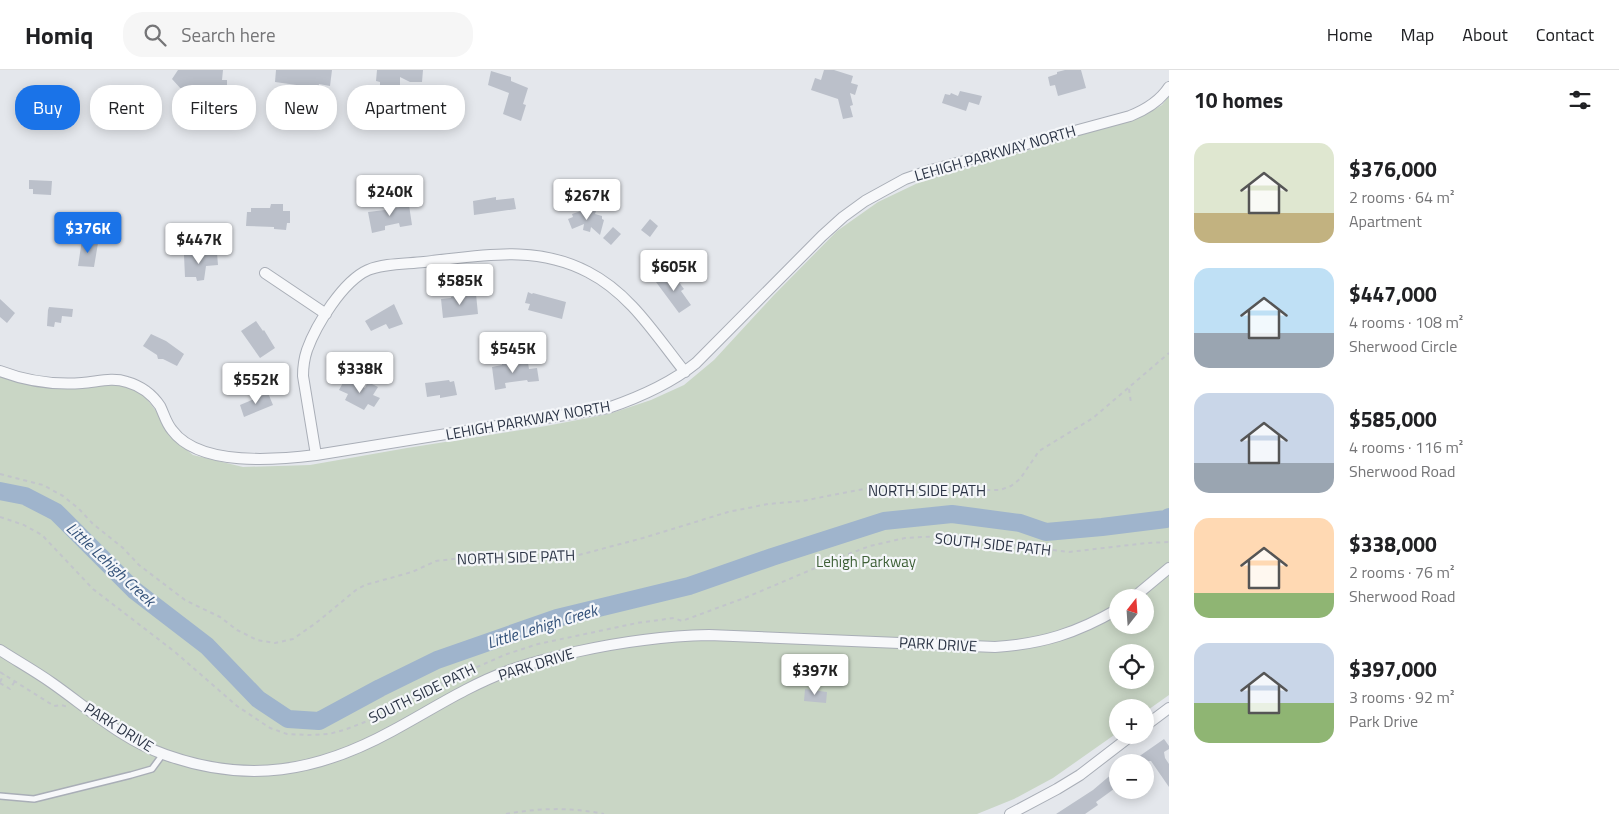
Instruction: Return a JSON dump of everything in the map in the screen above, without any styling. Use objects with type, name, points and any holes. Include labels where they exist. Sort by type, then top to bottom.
[{"type":"street","name":"LEHIGH PARKWAY NORTH","points":[[0,371],[28,380],[47,383],[125,381],[145,390],[153,398],[170,427],[180,439],[190,445],[210,452],[253,460],[316,456],[608,408],[647,393],[685,372],[842,217],[889,187],[931,170],[1135,114],[1158,100],[1169,87]]},
{"type":"street","points":[[316,456],[303,376],[304,364],[310,343],[326,314],[352,281],[368,270],[379,267],[505,253],[539,255],[556,259],[580,268],[617,290],[630,302],[685,372]]},
{"type":"street","points":[[265,274],[326,314]]},
{"type":"street","points":[[1144,589],[1169,568]]},
{"type":"street","name":"PARK DRIVE","points":[[0,650],[50,682],[126,736],[164,754],[204,766],[237,771],[271,770],[313,764],[337,757],[392,732],[457,694],[535,661],[642,639],[709,635],[1015,646],[1054,638],[1076,631],[1109,614]]},
{"type":"street","points":[[1154,719],[1169,708]]},
{"type":"street","points":[[1010,814],[1057,789],[1120,744]]},
{"type":"lane","points":[[0,796],[34,799],[131,775],[152,769],[164,754]]},
{"type":"path","name":"NORTH SIDE PATH","points":[[0,474],[43,486],[63,496],[80,509],[93,524],[124,548],[139,564],[185,600],[220,617],[237,630],[257,640],[274,643],[293,639],[304,632],[356,590],[374,582],[412,572],[436,562],[488,555],[557,558],[576,556],[728,512],[768,504],[802,501],[874,487],[902,490],[1000,490],[1011,486],[1020,478],[1040,451],[1093,418],[1169,353]]},
{"type":"path","points":[[1128,389],[1131,404]]},
{"type":"path","name":"SOUTH SIDE PATH","points":[[0,518],[24,525],[42,535],[93,589],[175,652],[237,706],[270,728],[287,734],[310,735],[330,734],[378,717],[463,673],[507,654],[538,644],[636,623],[674,618],[682,621],[747,597],[870,546],[905,538],[942,536],[1069,552],[1169,542]]},
{"type":"path","points":[[0,672],[54,706],[61,705],[71,708],[78,702]]},
{"type":"path","points":[[4,674],[0,682],[10,689],[15,681]]},
{"type":"path","points":[[506,814],[548,809],[604,814]]},
{"type":"green space","name":"Lehigh Parkway","points":[[1169,96],[1169,695],[1154,706],[1154,699],[1109,699],[1109,739],[1053,778],[1014,799],[977,814],[0,814],[0,377],[20,382],[118,383],[143,394],[160,416],[172,438],[193,455],[243,467],[310,465],[609,414],[651,400],[684,385],[714,360],[837,231],[878,202],[922,181],[1136,119],[1162,105]]},
{"type":"building","points":[[178,70],[223,70],[222,80],[227,80],[227,85],[177,85],[172,79]]},
{"type":"building","points":[[276,70],[332,70],[330,85],[296,85],[275,82]]},
{"type":"building","points":[[377,70],[423,70],[422,82],[410,82],[400,77],[400,85],[380,85],[380,82],[376,81]]},
{"type":"building","points":[[824,70],[834,70],[853,76],[851,83],[858,85],[855,95],[850,93],[853,105],[850,106],[853,117],[843,119],[838,99],[811,90],[815,78],[821,80]]},
{"type":"building","points":[[1065,70],[1081,70],[1086,88],[1058,96],[1055,85],[1050,86],[1048,77]]},
{"type":"building","points":[[491,71],[511,77],[511,81],[528,88],[523,104],[526,105],[521,121],[503,114],[509,93],[488,85]]},
{"type":"building","points":[[960,91],[982,96],[979,105],[969,102],[966,111],[942,103],[945,94],[950,95],[951,93],[958,96]]},
{"type":"building","points":[[29,180],[52,181],[51,195],[33,194],[33,189],[29,189]]},
{"type":"building","points":[[496,197],[496,200],[514,198],[516,209],[474,215],[473,201]]},
{"type":"building","points":[[394,202],[395,208],[409,205],[412,225],[400,227],[399,223],[385,226],[385,230],[372,233],[368,212],[385,210],[384,204]]},
{"type":"building","points":[[271,204],[283,204],[283,211],[290,211],[290,223],[287,223],[286,230],[274,229],[274,227],[246,226],[247,212],[251,212],[251,208],[270,208]]},
{"type":"building","points":[[587,209],[596,211],[595,214],[602,216],[604,220],[600,235],[591,227],[590,232],[583,230],[584,224],[572,229],[568,219],[573,217],[572,214],[581,211],[586,212]]},
{"type":"building","points":[[650,219],[658,226],[650,237],[641,230]]},
{"type":"building","points":[[613,227],[621,234],[611,245],[603,238]]},
{"type":"building","points":[[82,240],[98,243],[94,267],[78,266]]},
{"type":"building","points":[[217,253],[218,265],[206,266],[204,280],[197,281],[196,277],[185,277],[184,255]]},
{"type":"building","points":[[669,273],[673,279],[675,277],[684,289],[681,291],[691,305],[679,313],[656,282]]},
{"type":"building","points":[[528,292],[566,302],[562,319],[528,310],[530,304],[525,303]]},
{"type":"building","points":[[457,294],[476,294],[478,314],[443,318],[441,299],[451,298],[457,296]]},
{"type":"building","points":[[0,299],[15,313],[7,323],[0,317]]},
{"type":"building","points":[[394,304],[403,324],[389,329],[386,324],[371,331],[365,321]]},
{"type":"building","points":[[49,307],[73,309],[72,317],[62,316],[61,323],[55,322],[54,327],[47,326]]},
{"type":"building","points":[[256,321],[275,348],[260,358],[241,331]]},
{"type":"building","points":[[151,334],[166,341],[184,354],[177,366],[163,359],[158,359],[157,355],[143,346]]},
{"type":"building","points":[[512,357],[513,365],[528,363],[529,369],[537,368],[539,381],[528,382],[527,380],[505,383],[506,388],[495,390],[492,367],[502,365],[501,359]]},
{"type":"building","points":[[345,379],[365,388],[368,382],[378,387],[373,395],[380,398],[374,407],[368,404],[364,410],[345,400],[348,394],[339,390]]},
{"type":"building","points":[[449,380],[450,382],[454,381],[457,395],[440,398],[440,395],[427,397],[425,383]]},
{"type":"building","points":[[268,393],[273,405],[244,417],[240,405]]},
{"type":"building","points":[[805,689],[827,692],[826,703],[804,701]]},
{"type":"building","points":[[1164,739],[1169,746],[1169,749],[1164,752],[1169,764],[1169,787],[1154,765],[1154,754],[1142,754]]},
{"type":"building","points":[[1109,776],[1109,793],[1096,802],[1098,805],[1085,814],[1056,814],[1093,790]]},
{"type":"waterway","name":"Little Lehigh Creek","points":[[0,491],[25,496],[56,512],[134,590],[207,646],[258,699],[288,719],[319,721],[437,660],[557,618],[689,586],[884,521],[952,514],[1020,523],[1046,532],[1102,527],[1166,519],[1169,517]]}]
